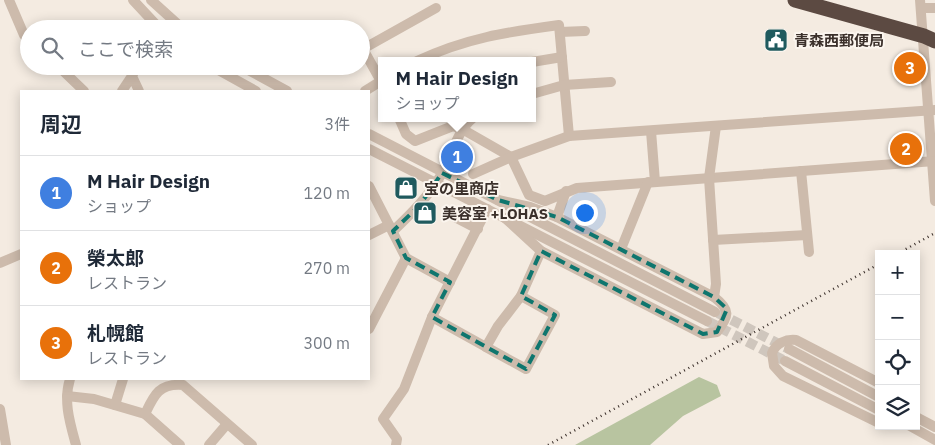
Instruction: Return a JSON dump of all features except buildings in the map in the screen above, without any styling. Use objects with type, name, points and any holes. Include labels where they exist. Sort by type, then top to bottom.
[{"type":"highway","points":[[796,0],[931,37]]},
{"type":"street","points":[[9,0],[20,25]]},
{"type":"street","points":[[133,0],[151,20]]},
{"type":"street","points":[[151,0],[160,4],[175,20]]},
{"type":"street","points":[[920,4],[931,37],[931,110],[935,201]]},
{"type":"street","points":[[920,4],[935,8]]},
{"type":"street","points":[[370,45],[436,8]]},
{"type":"street","points":[[426,57],[447,48],[496,34],[559,25],[569,136]]},
{"type":"street","points":[[560,32],[585,31]]},
{"type":"street","points":[[536,61],[562,57]]},
{"type":"street","points":[[370,63],[378,75]]},
{"type":"street","points":[[67,75],[83,90]]},
{"type":"street","points":[[123,90],[132,75]]},
{"type":"street","points":[[136,75],[139,90]]},
{"type":"street","points":[[227,75],[254,90]]},
{"type":"street","points":[[258,75],[285,90]]},
{"type":"street","points":[[366,90],[378,82]]},
{"type":"street","points":[[536,93],[564,85],[611,82]]},
{"type":"street","points":[[472,174],[511,157],[569,136],[931,110]]},
{"type":"street","points":[[401,122],[406,134],[415,140],[453,126],[462,129],[511,157],[529,195],[545,200],[577,188],[933,162]]},
{"type":"street","points":[[370,235],[391,228],[419,206],[442,172],[462,129],[469,122]]},
{"type":"street","points":[[714,297],[716,284],[709,178],[716,126]]},
{"type":"street","points":[[621,249],[652,182],[651,131]]},
{"type":"street","points":[[370,135],[715,312]]},
{"type":"street","points":[[370,149],[707,321]]},
{"type":"street","points":[[802,171],[809,252]]},
{"type":"street","points":[[370,188],[406,258],[450,282]]},
{"type":"street","points":[[557,217],[566,191]]},
{"type":"street","points":[[498,200],[530,207],[557,217],[621,249],[714,297],[724,304],[727,309],[726,315],[717,332],[703,334],[540,251],[505,218]]},
{"type":"street","points":[[396,445],[397,439],[383,418],[404,389],[432,317],[487,209]]},
{"type":"street","points":[[447,213],[478,229]]},
{"type":"street","points":[[713,240],[807,234]]},
{"type":"street","points":[[486,346],[498,326],[521,296],[540,251]]},
{"type":"street","points":[[0,263],[20,254]]},
{"type":"street","points":[[370,327],[406,258]]},
{"type":"street","points":[[432,317],[526,368],[555,315],[521,296]]},
{"type":"street","points":[[875,381],[796,340],[791,339],[782,342],[772,353],[772,361],[779,374],[875,421]]},
{"type":"street","points":[[789,349],[875,395]]},
{"type":"street","points":[[785,361],[875,408]]},
{"type":"street","points":[[70,380],[67,406],[76,445]]},
{"type":"street","points":[[115,405],[123,380]]},
{"type":"street","points":[[145,414],[154,394],[164,387],[183,386],[252,445]]},
{"type":"street","points":[[67,396],[94,399],[145,414],[180,445]]},
{"type":"street","points":[[0,409],[6,445]]},
{"type":"street","points":[[920,415],[931,425]]},
{"type":"street","points":[[209,445],[227,424]]},
{"type":"street","points":[[916,430],[935,440]]},
{"type":"highlighted area","points":[[442,173],[498,200],[557,217],[714,297],[727,309],[717,332],[703,334],[541,251],[521,296],[555,315],[526,369],[432,317],[450,282],[406,258],[393,231],[419,206]]},
{"type":"green space","points":[[699,377],[717,385],[721,396],[683,416],[650,445],[575,445]]},
{"type":"tunnel","points":[[718,313],[789,349]]},
{"type":"tunnel","points":[[707,321],[785,361]]},
{"type":"railway","points":[[904,250],[935,233]]},
{"type":"railway","points":[[548,445],[875,266]]},
{"type":"place","name":"青森西郵便局","points":[[776,40]]},
{"type":"place","name":"札幌館","points":[[910,68]]},
{"type":"place","name":"榮太郎","points":[[906,149]]},
{"type":"place","name":"M Hair Design","points":[[457,157]]},
{"type":"place","name":"宝の里商店","points":[[406,188]]},
{"type":"place","name":"美容室 +LOHAS","points":[[425,213]]}]
